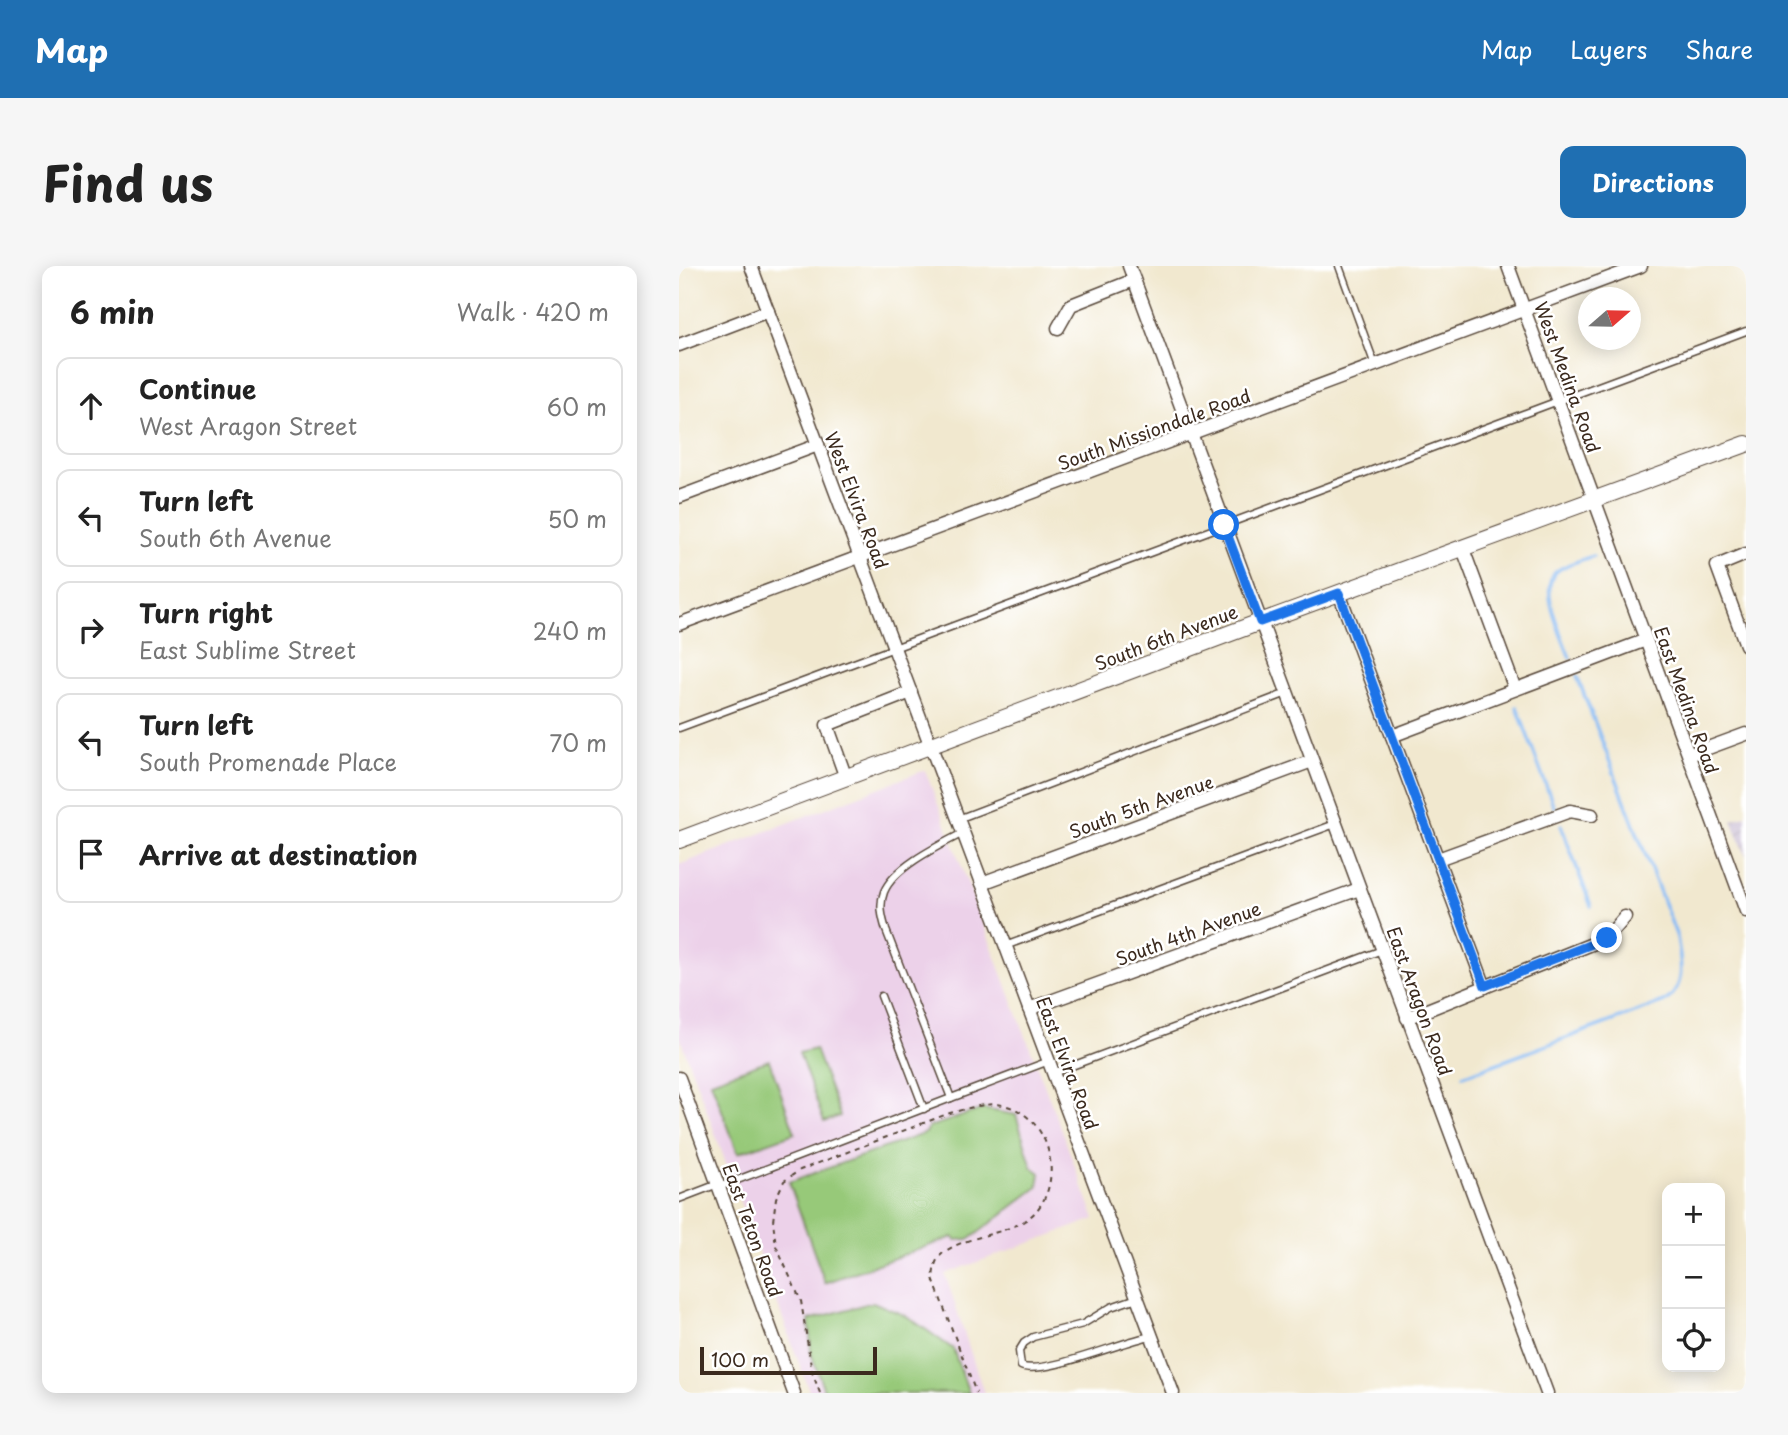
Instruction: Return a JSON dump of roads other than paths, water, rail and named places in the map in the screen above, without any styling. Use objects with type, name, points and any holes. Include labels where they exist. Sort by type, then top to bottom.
[{"type":"street","name":"West Elvira Road","points":[[751,266],[931,746]]},
{"type":"street","name":"East Aragon Road","points":[[1129,266],[1547,1393]]},
{"type":"street","name":"West Medina Road","points":[[1508,266],[1595,501]]},
{"type":"street","name":"South Missiondale Road","points":[[679,624],[1524,310],[1608,272],[1641,266]]},
{"type":"street","points":[[1058,328],[1071,305],[1134,280]]},
{"type":"street","points":[[679,345],[768,311]]},
{"type":"street","name":"South 6th Avenue","points":[[679,840],[1260,622],[1746,444]]},
{"type":"street","points":[[679,497],[818,445]]},
{"type":"street","name":"East Medina Road","points":[[1595,501],[1746,911]]},
{"type":"street","points":[[1463,549],[1515,689]]},
{"type":"street","points":[[1746,554],[1717,566],[1746,645]]},
{"type":"street","points":[[1339,593],[1485,986]]},
{"type":"street","points":[[1392,736],[1646,639]]},
{"type":"street","points":[[846,778],[827,725],[911,692]]},
{"type":"street","points":[[1689,755],[1746,734]]},
{"type":"street","name":"East Elvira Road","points":[[931,746],[1173,1393]]},
{"type":"street","name":"South 5th Avenue","points":[[982,883],[1312,761]]},
{"type":"street","points":[[1437,859],[1570,811],[1592,815]]},
{"type":"street","name":"South 4th Avenue","points":[[1029,1009],[1359,889]]},
{"type":"street","points":[[1407,1018],[1607,938],[1625,917]]},
{"type":"street","name":"East Teton Road","points":[[679,1078],[794,1393]]},
{"type":"lane","points":[[1339,266],[1375,365]]},
{"type":"lane","points":[[679,728],[1746,331]]},
{"type":"lane","points":[[958,818],[1287,693]]},
{"type":"lane","points":[[1006,946],[1335,824]]},
{"type":"lane","points":[[951,1098],[881,912],[889,884],[897,875],[963,833]]},
{"type":"lane","points":[[679,1199],[951,1098],[1051,1067],[1382,950]]},
{"type":"lane","points":[[881,996],[924,1109]]},
{"type":"lane","points":[[1137,1298],[1111,1307],[1083,1324],[1033,1337],[1024,1343],[1019,1351],[1021,1366],[1029,1370],[1062,1363],[1133,1339],[1151,1336]]},
{"type":"waterway","points":[[1570,658],[1550,600],[1552,578],[1557,571],[1569,564],[1593,556]]},
{"type":"waterway","points":[[1463,1076],[1664,1002],[1671,996],[1679,981],[1681,964],[1677,937],[1577,676]]},
{"type":"waterway","points":[[1517,707],[1554,807]]},
{"type":"waterway","points":[[1561,825],[1591,906]]}]
